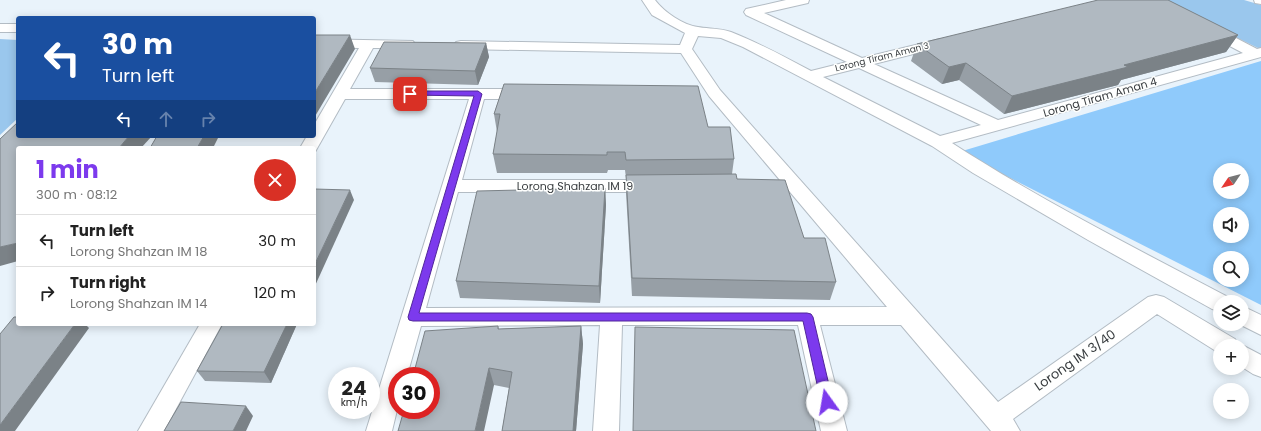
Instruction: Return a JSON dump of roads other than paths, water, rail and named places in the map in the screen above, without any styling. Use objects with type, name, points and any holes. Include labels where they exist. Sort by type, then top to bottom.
[{"type":"street","points":[[648,0],[657,12],[664,17],[693,31],[715,32],[736,38],[811,75],[938,142],[979,169],[1095,235],[1213,299]]},
{"type":"street","points":[[804,0],[751,12],[997,126]]},
{"type":"street","points":[[1196,23],[1259,53]]},
{"type":"street","points":[[0,28],[16,28]]},
{"type":"street","points":[[693,31],[685,49],[706,93],[794,185],[1001,424]]},
{"type":"street","name":"Lorong Tiram Aman 3","points":[[811,75],[950,40]]},
{"type":"street","points":[[316,43],[423,45]]},
{"type":"street","points":[[316,134],[368,44]]},
{"type":"street","points":[[446,45],[685,49]]},
{"type":"street","name":"Lorong Tiram Aman 4","points":[[938,142],[1259,53]]},
{"type":"street","points":[[339,94],[542,94]]},
{"type":"street","points":[[379,431],[478,94]]},
{"type":"street","points":[[771,185],[794,185]]},
{"type":"street","name":"Lorong Shahzan IM 19","points":[[452,186],[669,186]]},
{"type":"street","name":"Lorong IM 3/40","points":[[1001,424],[1156,303],[1215,339]]},
{"type":"street","points":[[413,317],[611,318],[906,316]]},
{"type":"street","points":[[807,317],[834,431]]},
{"type":"street","points":[[606,431],[611,318]]},
{"type":"street","points":[[1249,319],[1261,326]]},
{"type":"street","points":[[151,431],[210,326]]},
{"type":"street","points":[[1249,359],[1261,367]]}]
